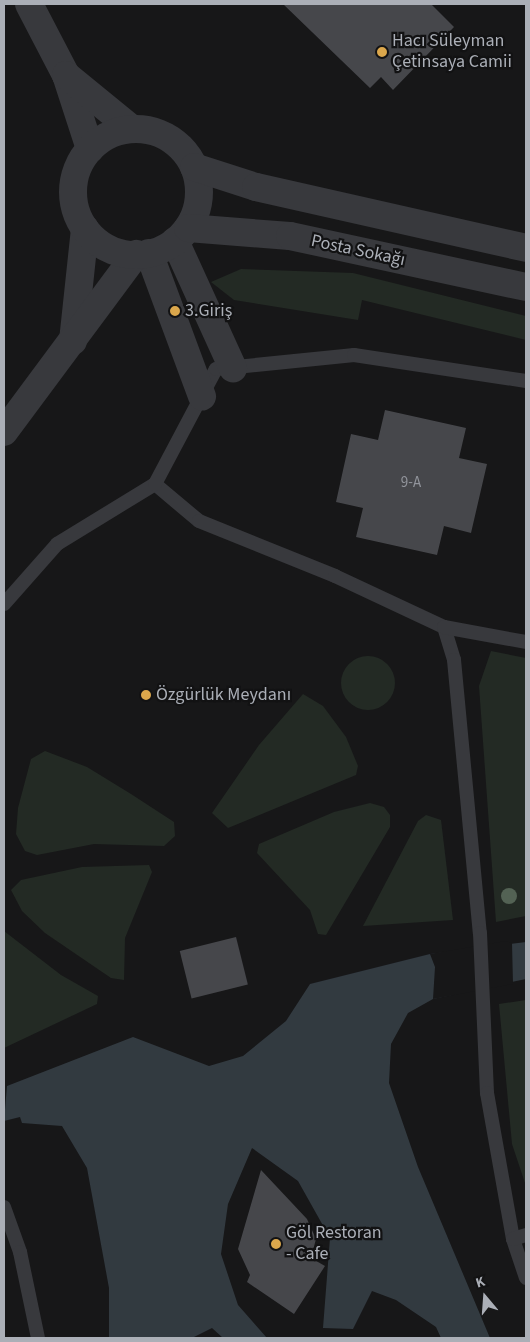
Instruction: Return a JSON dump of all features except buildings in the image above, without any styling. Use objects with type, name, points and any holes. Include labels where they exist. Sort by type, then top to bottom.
[{"type":"street","points":[[29,4],[66,75],[90,149]]},
{"type":"street","points":[[66,75],[132,129],[169,139],[194,167],[256,188],[526,248]]},
{"type":"street","points":[[73,342],[85,229],[73,188],[90,149],[102,139],[132,129]]},
{"type":"street","points":[[4,432],[143,254],[181,234],[199,196],[194,167]]},
{"type":"street","points":[[85,229],[108,248],[143,254]]},
{"type":"street","points":[[181,234],[233,368]]},
{"type":"street","name":"Posta Sokağı","points":[[181,234],[290,236],[526,287]]},
{"type":"street","points":[[143,254],[202,396]]},
{"type":"lane","points":[[4,604],[57,544],[155,484],[216,369],[354,355],[526,381]]},
{"type":"lane","points":[[155,484],[199,521],[335,576],[444,627],[526,642]]},
{"type":"lane","points":[[444,627],[454,660],[480,936],[482,1046],[520,1237],[526,1278]]},
{"type":"lane","points":[[4,1207],[20,1252],[38,1338]]},
{"type":"shaded area","points":[[241,269],[353,273],[526,316],[526,340],[362,300],[358,320],[234,300],[211,282]]},
{"type":"shaded area","points":[[491,651],[526,658],[526,916],[496,922],[479,686]]},
{"type":"shaded area","points":[[368,656],[378,658],[387,664],[393,673],[395,683],[393,693],[387,702],[378,708],[368,710],[358,708],[349,702],[343,693],[341,683],[343,673],[349,664],[358,658]]},
{"type":"shaded area","points":[[303,694],[323,706],[346,737],[358,766],[356,775],[228,828],[212,813],[259,745]]},
{"type":"shaded area","points":[[45,751],[87,767],[174,822],[175,836],[164,846],[94,844],[37,855],[25,851],[16,834],[18,808],[31,759]]},
{"type":"shaded area","points":[[370,803],[384,807],[390,815],[390,827],[326,935],[318,934],[310,910],[257,853],[259,844],[334,812]]},
{"type":"shaded area","points":[[426,815],[441,820],[453,920],[363,926],[418,821]]},
{"type":"shaded area","points":[[149,865],[152,872],[125,938],[124,980],[111,978],[45,933],[22,911],[11,890],[21,880],[82,867]]},
{"type":"shaded area","points":[[4,931],[61,975],[98,996],[97,1004],[4,1048]]},
{"type":"shaded area","points":[[526,942],[526,979],[433,999],[408,1013],[391,1044],[389,1083],[418,1167],[490,1338],[441,1338],[436,1327],[396,1300],[372,1291],[353,1329],[323,1328],[330,1238],[298,1181],[252,1148],[228,1204],[221,1254],[238,1305],[267,1338],[223,1338],[212,1328],[192,1338],[109,1338],[109,1288],[87,1168],[62,1126],[22,1123],[20,1117],[4,1121],[7,1086],[133,1037],[209,1066],[243,1056],[286,1021],[310,984],[430,954]]},
{"type":"shaded area","points":[[526,1000],[526,1186],[512,1144],[499,1004]]},
{"type":"pier","points":[[506,941],[512,943],[513,984],[433,999],[435,967],[430,954]]},
{"type":"place","name":"Hacı Süleyman Çetinsaya Camii","points":[[382,52]]},
{"type":"place","name":"3.Giriş","points":[[175,311]]},
{"type":"place","name":"Özgürlük Meydanı","points":[[146,695]]},
{"type":"place","name":"Göl Restoran - Cafe","points":[[276,1244]]}]
